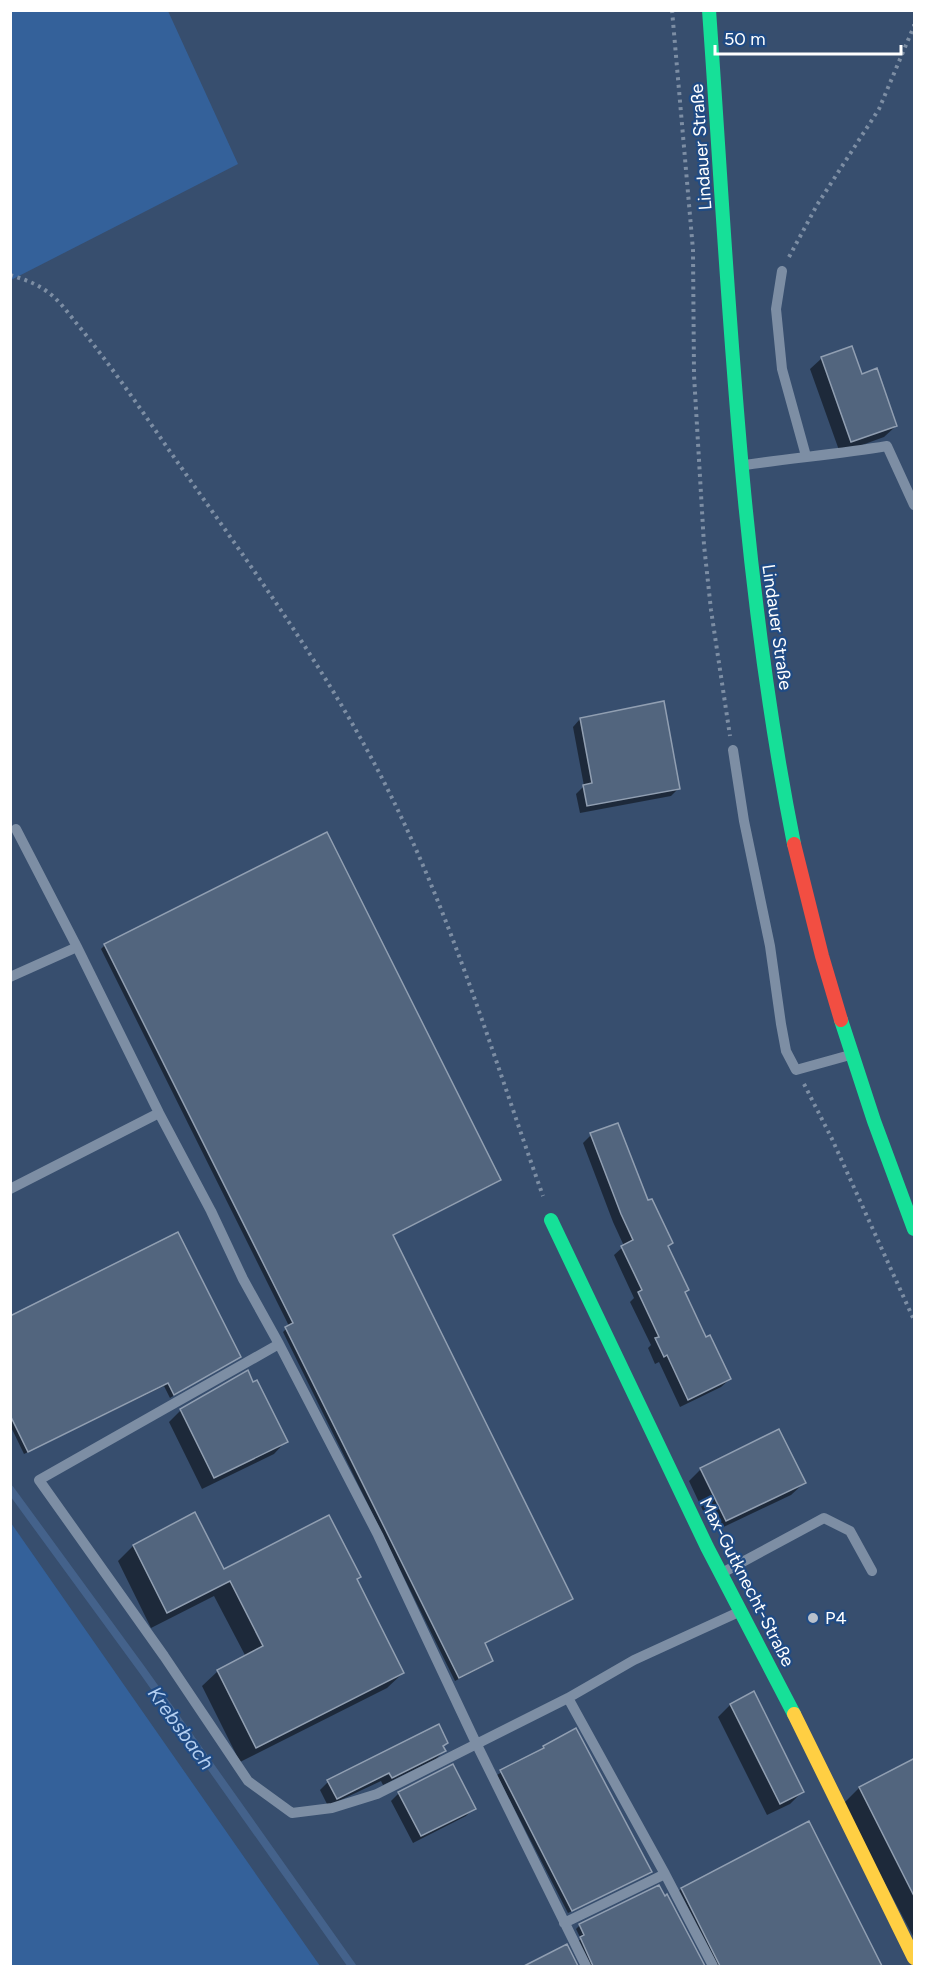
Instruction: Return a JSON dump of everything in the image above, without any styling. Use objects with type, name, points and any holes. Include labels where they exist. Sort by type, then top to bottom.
[{"type":"main road","name":"Lindauer Straße","points":[[709,10],[741,466],[755,601],[783,788],[806,894],[851,1055],[915,1229]]},
{"type":"main road","name":"Max-Gutknecht-Straße","points":[[551,1220],[702,1536],[915,1958]]},
{"type":"lane","points":[[782,271],[776,309],[782,369],[806,456]]},
{"type":"lane","points":[[741,466],[886,446],[914,505]]},
{"type":"lane","points":[[733,750],[744,821],[770,946],[780,1024],[786,1050],[796,1070],[851,1055]]},
{"type":"lane","points":[[16,829],[211,1211],[243,1279],[378,1535],[476,1743],[586,1966]]},
{"type":"lane","points":[[10,977],[77,946]]},
{"type":"lane","points":[[10,1190],[159,1113]]},
{"type":"lane","points":[[279,1344],[39,1480],[164,1656],[248,1781],[292,1813],[332,1808],[377,1794],[568,1698],[634,1660],[741,1611]]},
{"type":"lane","points":[[722,1573],[824,1518],[850,1531],[873,1571]]},
{"type":"lane","points":[[568,1698],[665,1874],[712,1966]]},
{"type":"lane","points":[[564,1923],[665,1874]]},
{"type":"path","points":[[672,10],[693,250],[694,375],[704,545],[711,610],[733,750]]},
{"type":"path","points":[[782,271],[817,205],[879,109],[915,20]]},
{"type":"path","points":[[10,275],[29,281],[57,300],[95,346],[278,606],[352,722],[387,787],[442,909],[551,1220]]},
{"type":"path","points":[[796,1070],[832,1139],[915,1320]]},
{"type":"shaded area","points":[[11,10],[168,11],[238,164],[11,280]]},
{"type":"shaded area","points":[[11,1523],[320,1966],[11,1966]]},
{"type":"building","points":[[852,346],[862,374],[877,368],[897,426],[851,442],[821,357]]},
{"type":"building","points":[[664,701],[680,789],[587,806],[583,785],[592,783],[580,718]]},
{"type":"building","points":[[327,832],[501,1180],[393,1235],[573,1599],[485,1643],[493,1661],[459,1678],[285,1327],[293,1323],[104,944]]},
{"type":"building","points":[[618,1123],[648,1200],[652,1199],[673,1243],[668,1246],[689,1290],[685,1292],[706,1337],[710,1335],[731,1379],[688,1400],[667,1355],[664,1357],[655,1338],[659,1337],[638,1292],[642,1290],[621,1246],[633,1240],[590,1133]]},
{"type":"building","points":[[178,1232],[241,1357],[174,1395],[168,1383],[28,1452],[10,1415],[10,1316]]},
{"type":"building","points":[[248,1370],[253,1382],[257,1380],[288,1442],[214,1478],[180,1409]]},
{"type":"building","points":[[779,1429],[806,1483],[726,1521],[700,1468]]},
{"type":"building","points":[[195,1512],[224,1569],[329,1515],[361,1577],[357,1579],[404,1673],[256,1748],[217,1670],[263,1646],[230,1581],[167,1613],[133,1545]]},
{"type":"building","points":[[754,1691],[804,1792],[780,1804],[730,1704]]},
{"type":"building","points":[[439,1724],[448,1743],[443,1746],[446,1751],[392,1778],[389,1773],[337,1799],[327,1780]]},
{"type":"building","points":[[576,1728],[652,1872],[572,1911],[500,1770],[544,1748],[543,1746]]},
{"type":"building","points":[[915,1758],[915,1898],[859,1787]]},
{"type":"building","points":[[453,1764],[476,1809],[421,1836],[398,1792]]},
{"type":"building","points":[[809,1821],[882,1966],[720,1966],[681,1888]]},
{"type":"building","points":[[659,1885],[665,1896],[667,1894],[705,1966],[593,1966],[580,1937],[584,1935],[579,1924]]},
{"type":"building","points":[[567,1944],[578,1966],[524,1966]]},
{"type":"waterway","name":"Krebsbach","points":[[10,1489],[143,1671],[352,1966]]},
{"type":"traffic: fast","points":[[709,10],[730,324],[748,533],[775,741],[794,844]]},
{"type":"traffic: fast","points":[[841,1020],[874,1121],[914,1229]]},
{"type":"traffic: fast","points":[[551,1220],[707,1547],[794,1714]]},
{"type":"traffic: slow","points":[[794,1714],[914,1958]]},
{"type":"traffic: jam","points":[[794,844],[822,956],[841,1020]]},
{"type":"place","name":"P4","points":[[813,1618]]}]
